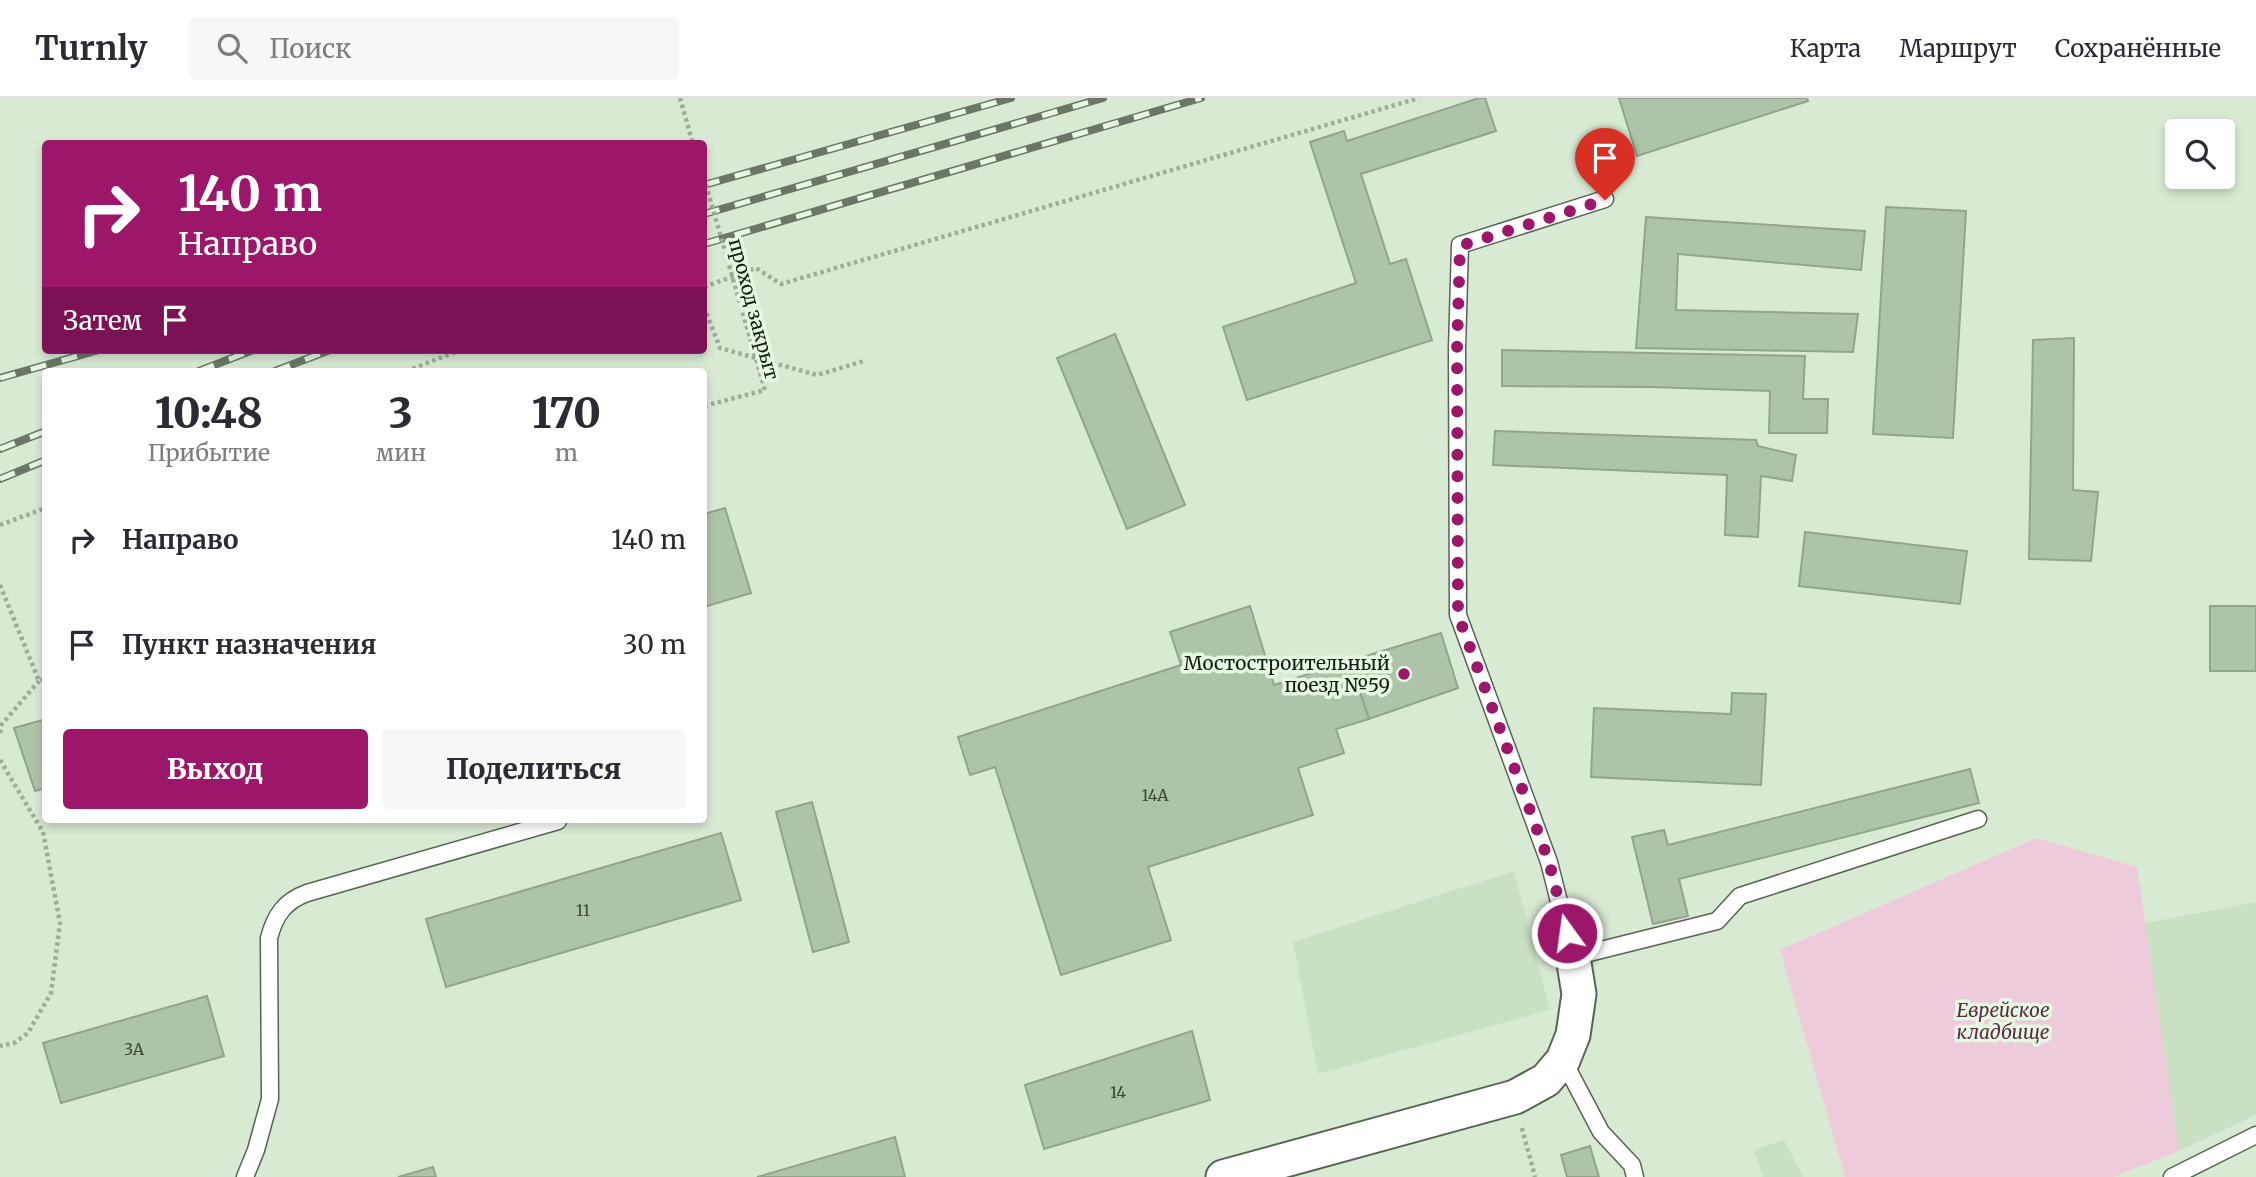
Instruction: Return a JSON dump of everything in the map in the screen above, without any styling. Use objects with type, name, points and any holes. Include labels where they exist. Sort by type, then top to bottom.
[{"type":"street","points":[[1223,1177],[1515,1097],[1546,1080],[1563,1060],[1573,1035],[1579,994],[1573,957]]},
{"type":"lane","points":[[1605,200],[1460,246],[1457,349],[1458,615],[1549,862],[1573,957],[1717,921],[1740,896],[1978,819]]},
{"type":"lane","points":[[245,1177],[256,1150],[270,1099],[269,938],[273,922],[281,909],[292,899],[307,893],[550,823]]},
{"type":"lane","points":[[1563,1060],[1601,1132],[1632,1165],[1634,1177]]},
{"type":"lane","points":[[2172,1177],[2256,1135]]},
{"type":"path","points":[[680,98],[693,140]]},
{"type":"path","points":[[707,286],[755,268],[781,284],[1419,98]]},
{"type":"path","name":"проход закрыт","points":[[707,188],[765,390],[707,405]]},
{"type":"path","points":[[707,315],[720,348],[817,375],[863,361]]},
{"type":"path","points":[[414,368],[451,354]]},
{"type":"path","points":[[0,525],[42,509]]},
{"type":"path","points":[[0,585],[38,681]]},
{"type":"path","points":[[0,733],[2,724],[42,680]]},
{"type":"path","points":[[0,760],[43,832],[60,923],[51,993],[28,1033],[14,1043],[0,1046]]},
{"type":"path","points":[[1515,1097],[1535,1177]]},
{"type":"shaded area","points":[[1514,871],[1550,1010],[1318,1074],[1293,942]]},
{"type":"shaded area","points":[[2256,902],[2256,1115],[2179,1151],[2145,923]]},
{"type":"shaded area","points":[[1784,1140],[1803,1177],[1763,1177],[1754,1150]]},
{"type":"green space","name":"Еврейское кладбище","points":[[2036,838],[2137,867],[2179,1151],[2113,1177],[1845,1177],[1780,950]]},
{"type":"building","points":[[1485,98],[1496,131],[1361,174],[1390,264],[1406,259],[1432,340],[1247,400],[1223,327],[1356,283],[1310,142],[1344,131],[1347,141]]},
{"type":"building","points":[[1619,98],[1807,98],[1808,101],[1637,156]]},
{"type":"building","points":[[1886,207],[1966,211],[1953,438],[1873,434]]},
{"type":"building","points":[[1646,217],[1865,231],[1861,270],[1678,254],[1676,310],[1858,314],[1853,352],[1636,348]]},
{"type":"building","points":[[1115,334],[1185,505],[1127,529],[1057,358]]},
{"type":"building","points":[[2074,338],[2073,490],[2098,492],[2091,561],[2029,559],[2033,340]]},
{"type":"building","points":[[1502,350],[1805,356],[1803,399],[1828,399],[1827,433],[1769,433],[1770,391],[1502,386]]},
{"type":"building","points":[[1495,431],[1756,440],[1758,446],[1796,455],[1792,481],[1761,476],[1758,537],[1725,535],[1727,475],[1493,465]]},
{"type":"building","points":[[725,508],[751,593],[707,606],[707,513]]},
{"type":"building","points":[[1805,532],[1967,551],[1960,604],[1799,586]]},
{"type":"building","points":[[1250,606],[1274,685],[1350,661],[1369,719],[1336,729],[1344,753],[1298,768],[1313,815],[1148,867],[1171,940],[1061,975],[995,767],[970,775],[958,737],[1181,665],[1170,632]]},
{"type":"building","points":[[2210,606],[2256,606],[2256,671],[2210,671]]},
{"type":"building","name":"Мостостроительный поезд №59","points":[[1441,633],[1458,688],[1369,719],[1350,661]]},
{"type":"building","points":[[1732,693],[1766,694],[1761,785],[1591,777],[1594,708],[1731,714]]},
{"type":"building","points":[[42,720],[42,789],[35,791],[14,728]]},
{"type":"building","points":[[1970,769],[1979,803],[1679,879],[1688,916],[1653,924],[1632,837],[1664,830],[1668,845]]},
{"type":"building","points":[[812,802],[849,942],[813,952],[776,812]]},
{"type":"building","points":[[721,833],[741,900],[446,987],[426,919]]},
{"type":"building","points":[[207,996],[224,1056],[61,1103],[43,1043]]},
{"type":"building","points":[[1192,1031],[1210,1100],[1044,1149],[1025,1085]]},
{"type":"building","points":[[895,1137],[905,1177],[757,1177]]},
{"type":"building","points":[[1590,1146],[1599,1177],[1567,1177],[1561,1155]]},
{"type":"building","points":[[433,1167],[436,1177],[398,1177]]},
{"type":"railway","points":[[707,184],[1011,98]]},
{"type":"railway","points":[[707,213],[1103,98]]},
{"type":"railway","points":[[707,243],[1201,98]]},
{"type":"railway","points":[[0,378],[85,354]]},
{"type":"railway","points":[[207,368],[243,354]]},
{"type":"railway","points":[[283,368],[320,354]]},
{"type":"railway","points":[[0,449],[42,433]]},
{"type":"railway","points":[[0,479],[42,462]]},
{"type":"place","name":"Мостостроительный поезд №59","points":[[1404,674]]},
{"type":"route","points":[[1567,933],[1549,862],[1458,615],[1457,349],[1460,246],[1605,200]]}]
